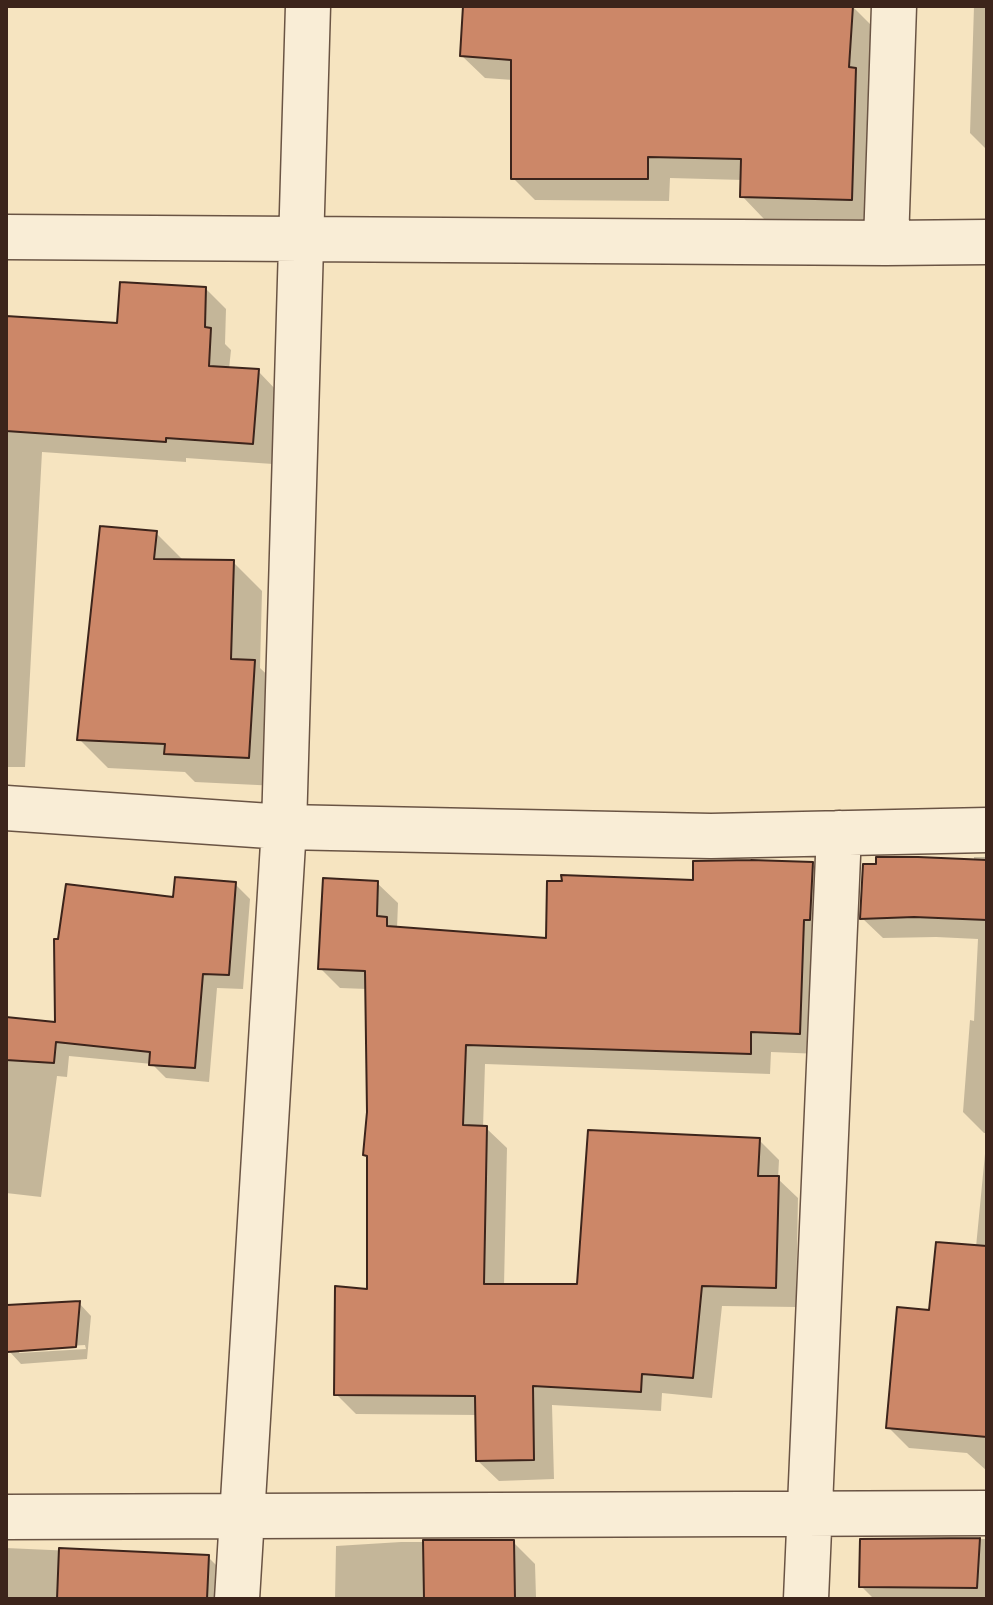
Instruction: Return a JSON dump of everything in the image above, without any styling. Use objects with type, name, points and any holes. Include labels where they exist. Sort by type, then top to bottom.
[{"type":"street","points":[[237,1599],[284,827],[308,6]]},
{"type":"street","points":[[886,243],[894,6]]},
{"type":"street","points":[[6,237],[987,242]]},
{"type":"street","points":[[6,808],[284,827],[711,836],[987,830]]},
{"type":"street","points":[[806,1599],[839,833]]},
{"type":"street","points":[[6,1517],[987,1513]]},
{"type":"building","points":[[463,6],[853,6],[849,67],[856,68],[852,200],[740,197],[741,159],[648,157],[648,179],[511,179],[511,60],[460,56]]},
{"type":"building","points":[[120,282],[206,287],[205,327],[211,328],[209,366],[259,369],[253,444],[166,438],[166,442],[6,431],[6,316],[117,323]]},
{"type":"building","points":[[100,526],[157,531],[154,559],[234,560],[231,659],[255,660],[249,758],[164,754],[165,744],[77,740]]},
{"type":"building","points":[[876,857],[987,860],[987,920],[914,917],[860,919],[863,864],[876,864]]},
{"type":"building","points":[[693,861],[813,862],[810,920],[804,920],[800,1034],[751,1032],[751,1054],[466,1045],[463,1125],[487,1126],[484,1284],[577,1284],[588,1130],[760,1138],[758,1176],[779,1176],[776,1288],[702,1286],[693,1378],[642,1374],[641,1392],[533,1386],[534,1460],[476,1461],[475,1396],[334,1395],[335,1286],[367,1289],[367,1156],[363,1155],[367,1112],[365,971],[318,969],[323,878],[378,881],[377,916],[387,917],[387,926],[546,938],[547,881],[562,881],[561,875],[693,880]]},
{"type":"building","points":[[175,877],[236,882],[229,975],[203,974],[195,1068],[149,1065],[150,1052],[56,1042],[54,1063],[6,1060],[6,1017],[55,1022],[54,939],[58,939],[66,884],[173,897]]},
{"type":"building","points":[[936,1242],[987,1246],[987,1437],[886,1428],[897,1307],[929,1310]]},
{"type":"building","points":[[80,1301],[76,1347],[7,1352],[7,1305]]},
{"type":"building","points":[[980,1538],[977,1588],[859,1587],[860,1539]]},
{"type":"building","points":[[423,1540],[514,1540],[515,1599],[424,1599]]},
{"type":"building","points":[[59,1548],[209,1555],[207,1599],[57,1599]]}]
